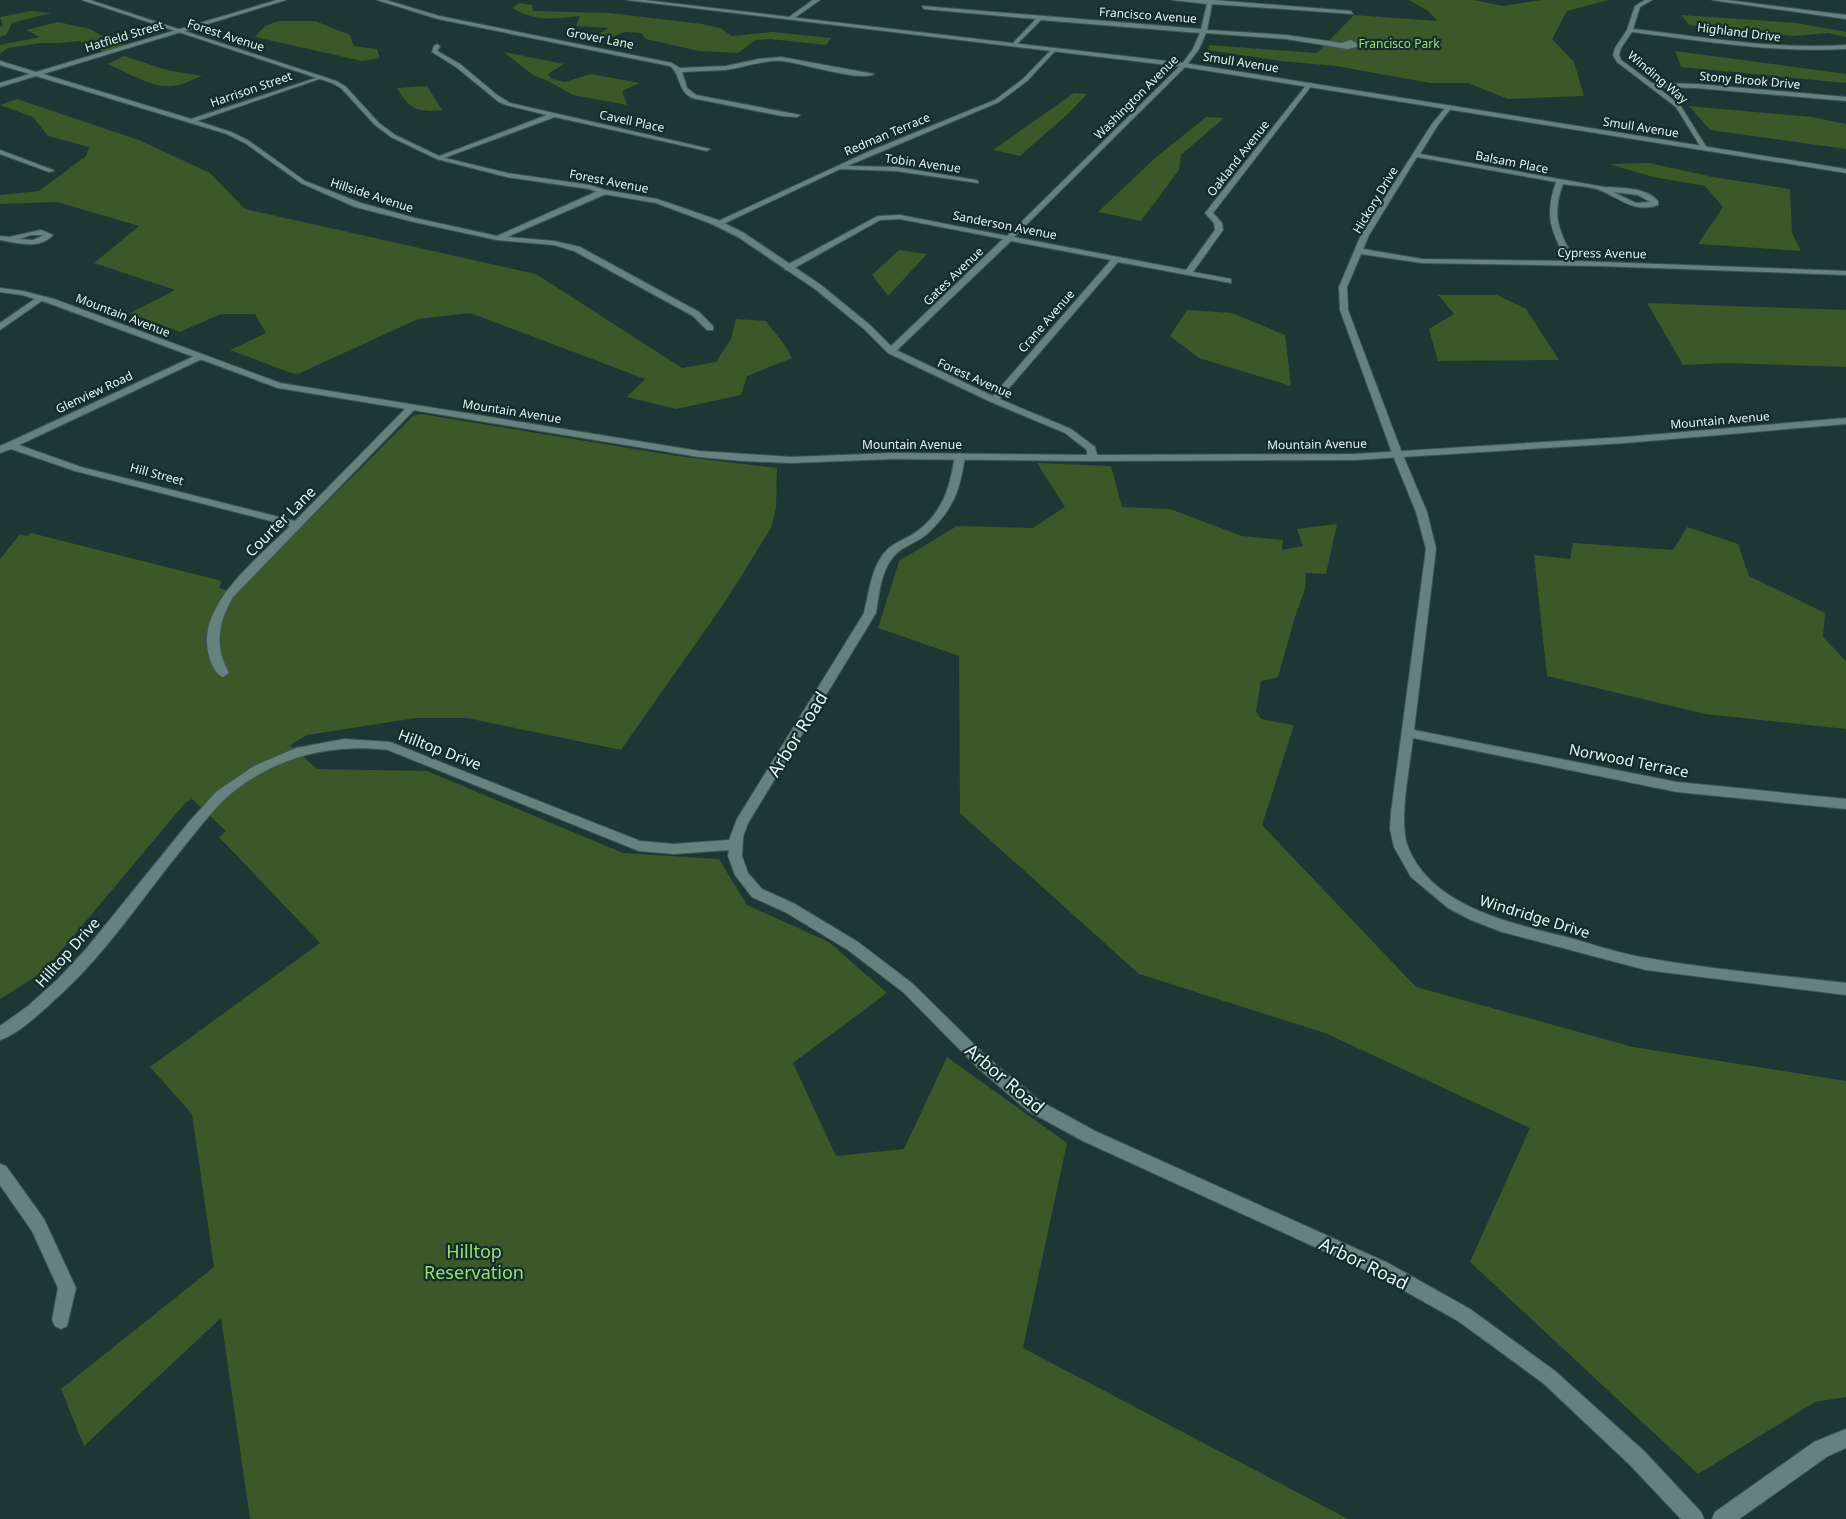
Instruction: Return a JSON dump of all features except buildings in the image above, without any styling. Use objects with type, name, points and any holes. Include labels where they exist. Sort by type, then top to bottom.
[{"type":"street","name":"Forest Avenue","points":[[85,0],[320,77],[343,87],[362,109],[393,136],[439,158],[507,175],[590,187],[603,192],[657,201],[718,223],[741,235],[818,287],[867,327],[891,351],[994,400],[1068,431],[1092,449],[1092,458]]},
{"type":"street","name":"Hatfield Street","points":[[0,86],[283,0]]},
{"type":"street","name":"Grover Lane","points":[[380,0],[438,17],[672,64],[679,70]]},
{"type":"street","name":"Smull Avenue","points":[[630,0],[1184,65],[1846,172]]},
{"type":"street","points":[[792,18],[817,0]]},
{"type":"street","points":[[1175,0],[1209,1],[1351,13]]},
{"type":"street","name":"Winding Way","points":[[1649,0],[1638,6],[1630,30],[1618,48],[1616,55],[1620,61],[1678,106],[1704,148]]},
{"type":"street","points":[[1715,0],[1846,17]]},
{"type":"street","name":"Washington Avenue","points":[[1053,196],[1184,65],[1198,48],[1204,31],[1209,1]]},
{"type":"street","name":"Francisco Avenue","points":[[924,7],[1040,18],[1294,37],[1342,45]]},
{"type":"street","points":[[1016,44],[1040,18]]},
{"type":"street","name":"Highland Drive","points":[[1630,30],[1779,48],[1814,49],[1846,46]]},
{"type":"street","name":"Cavell Place","points":[[437,46],[434,51],[439,57],[463,69],[496,99],[514,107],[706,150]]},
{"type":"street","name":"Redman Terrace","points":[[718,223],[925,129],[963,116],[997,101],[1025,80],[1053,50]]},
{"type":"street","points":[[797,115],[782,114],[694,97],[684,92],[681,87],[679,70],[726,68],[759,60],[781,59],[852,74],[871,74]]},
{"type":"street","name":"Hillside Avenue","points":[[0,63],[229,133],[247,142],[303,182],[335,196],[414,220],[497,238],[554,243],[577,249],[696,314],[710,328]]},
{"type":"street","name":"Harrison Street","points":[[189,122],[320,77]]},
{"type":"street","name":"Oakland Avenue","points":[[1189,272],[1219,230],[1218,224],[1209,212],[1310,84]]},
{"type":"street","name":"Stony Brook Drive","points":[[1652,85],[1696,86],[1846,100]]},
{"type":"street","name":"Hickory Drive","points":[[1398,455],[1344,310],[1343,287],[1365,236],[1435,124],[1449,107]]},
{"type":"street","points":[[439,158],[553,116]]},
{"type":"street","points":[[0,152],[51,171]]},
{"type":"street","name":"Balsam Place","points":[[1416,155],[1560,182],[1644,195],[1653,198],[1655,203],[1650,206],[1636,205],[1604,189]]},
{"type":"street","name":"Tobin Avenue","points":[[837,168],[896,169],[976,182]]},
{"type":"street","points":[[1560,182],[1552,201],[1552,222],[1572,264]]},
{"type":"street","points":[[497,238],[603,192]]},
{"type":"street","name":"Gates Avenue","points":[[891,351],[1053,196]]},
{"type":"street","name":"Sanderson Avenue","points":[[788,268],[878,218],[900,217],[1228,281]]},
{"type":"street","points":[[0,238],[10,239]]},
{"type":"street","name":"Cypress Avenue","points":[[1358,251],[1422,261],[1846,273]]},
{"type":"street","name":"Crane Avenue","points":[[994,400],[1116,259]]},
{"type":"street","name":"Mountain Avenue","points":[[0,290],[42,298],[278,385],[721,457],[791,460],[885,456],[1220,458],[1398,455],[1625,440],[1846,421]]},
{"type":"street","points":[[0,327],[42,298]]},
{"type":"street","name":"Glenview Road","points":[[5,448],[198,357]]},
{"type":"street","name":"Courter Lane","points":[[223,673],[214,656],[211,637],[212,628],[221,606],[237,585],[412,407]]},
{"type":"street","name":"Hill Street","points":[[5,448],[78,469],[298,524]]},
{"type":"street","name":"Windridge Drive","points":[[1398,455],[1428,527],[1431,549],[1397,829],[1401,847],[1416,873],[1432,889],[1453,904],[1476,916],[1502,926],[1646,964],[1846,989]]},
{"type":"street","name":"Arbor Road","points":[[960,456],[956,482],[949,502],[923,532],[890,553],[878,576],[870,614],[742,822],[735,845],[735,856],[742,875],[757,892],[790,908],[853,946],[908,988],[982,1063],[1034,1106],[1089,1136],[1382,1269],[1464,1315],[1549,1377],[1637,1458],[1694,1519]]},
{"type":"street","name":"Norwood Terrace","points":[[1408,733],[1677,787],[1846,804]]},
{"type":"street","name":"Hilltop Drive","points":[[0,1034],[27,1016],[73,974],[221,795],[250,773],[300,751],[348,743],[390,746],[639,846],[674,850],[735,845]]},
{"type":"street","points":[[0,1171],[38,1226],[67,1288],[62,1320]]},
{"type":"street","points":[[1722,1519],[1821,1449],[1846,1438]]},
{"type":"green space","name":"Francisco Park","points":[[1409,0],[1473,0],[1503,6],[1541,0],[1609,0],[1567,11],[1552,39],[1574,62],[1584,96],[1508,99],[1468,83],[1430,83],[1336,66],[1281,61],[1208,50],[1209,45],[1317,53],[1354,15],[1438,21],[1428,11]]},
{"type":"green space","points":[[519,3],[532,5],[533,11],[610,13],[702,24],[720,28],[732,36],[772,32],[831,38],[826,45],[770,39],[756,40],[738,53],[699,51],[646,39],[641,33],[625,32],[598,42],[588,40],[609,28],[576,26],[580,16],[545,18],[529,16],[512,8]]},
{"type":"green space","points":[[31,11],[51,13],[12,23],[6,35],[0,37],[0,27],[3,26],[0,17]]},
{"type":"green space","points":[[1681,15],[1797,23],[1846,32],[1846,37],[1828,33],[1794,36],[1689,25]]},
{"type":"green space","points":[[279,21],[315,21],[350,35],[354,46],[377,49],[380,58],[362,61],[255,37],[265,26]]},
{"type":"green space","points":[[58,22],[90,29],[127,46],[106,53],[79,41],[41,43],[8,48],[0,54],[0,45],[40,37],[26,30]]},
{"type":"green space","points":[[1675,51],[1846,74],[1846,83],[1681,67]]},
{"type":"green space","points":[[504,52],[564,64],[548,74],[552,79],[565,82],[591,74],[640,83],[622,91],[627,105],[573,95],[533,75]]},
{"type":"green space","points":[[124,56],[167,70],[202,76],[177,85],[156,85],[107,64]]},
{"type":"green space","points":[[427,86],[442,110],[427,111],[415,108],[405,101],[397,88]]},
{"type":"green space","points":[[1074,93],[1087,94],[1070,112],[1020,156],[993,150]]},
{"type":"green space","points":[[17,99],[139,140],[210,173],[245,209],[536,274],[682,368],[716,362],[731,339],[736,319],[766,321],[784,344],[792,358],[747,376],[741,395],[676,409],[627,397],[645,379],[470,313],[418,319],[298,374],[291,373],[230,350],[266,333],[255,314],[221,314],[180,332],[130,313],[175,290],[94,263],[139,226],[57,202],[0,204],[0,195],[39,191],[86,156],[89,147],[48,136],[33,117],[0,105]]},
{"type":"green space","points":[[1689,106],[1812,117],[1846,124],[1846,149],[1710,130]]},
{"type":"green space","points":[[1206,117],[1224,118],[1181,155],[1179,170],[1141,221],[1098,212],[1154,159]]},
{"type":"green space","points":[[1649,163],[1713,177],[1790,189],[1792,233],[1801,251],[1698,244],[1723,207],[1705,186],[1653,177],[1609,164]]},
{"type":"green space","points":[[899,250],[927,254],[888,296],[872,275]]},
{"type":"green space","points":[[1438,295],[1497,295],[1526,309],[1559,360],[1438,361],[1429,329],[1454,314]]},
{"type":"green space","points":[[1647,303],[1846,310],[1846,367],[1726,363],[1683,365]]},
{"type":"green space","points":[[1187,310],[1232,313],[1285,335],[1291,386],[1199,358],[1170,336]]},
{"type":"green space","name":"Hilltop Reservation","points":[[421,414],[677,456],[777,468],[776,508],[771,528],[727,599],[621,750],[467,718],[416,718],[307,735],[290,745],[317,769],[427,771],[623,853],[719,859],[747,905],[829,942],[887,993],[793,1063],[836,1156],[904,1149],[947,1057],[1067,1143],[1023,1348],[1348,1519],[250,1519],[221,1318],[84,1446],[61,1389],[214,1267],[192,1114],[150,1067],[320,943],[219,837],[226,831],[192,799],[186,802],[43,972],[0,999],[0,559],[20,534],[27,536],[31,533],[222,581],[219,588],[234,593],[413,416]]},
{"type":"green space","points":[[1037,463],[1111,466],[1122,507],[1170,509],[1242,536],[1283,540],[1282,550],[1303,546],[1297,529],[1337,524],[1326,574],[1306,573],[1305,589],[1278,677],[1261,681],[1256,711],[1261,719],[1294,725],[1262,825],[1416,987],[1633,1047],[1846,1081],[1846,1397],[1815,1402],[1698,1474],[1470,1262],[1530,1128],[1325,1033],[1139,974],[960,813],[959,656],[878,628],[899,561],[957,526],[1033,528],[1065,507]]},
{"type":"green space","points":[[1687,527],[1738,544],[1749,576],[1825,613],[1823,637],[1846,661],[1846,729],[1705,714],[1547,676],[1534,555],[1570,559],[1573,543],[1673,550]]}]
